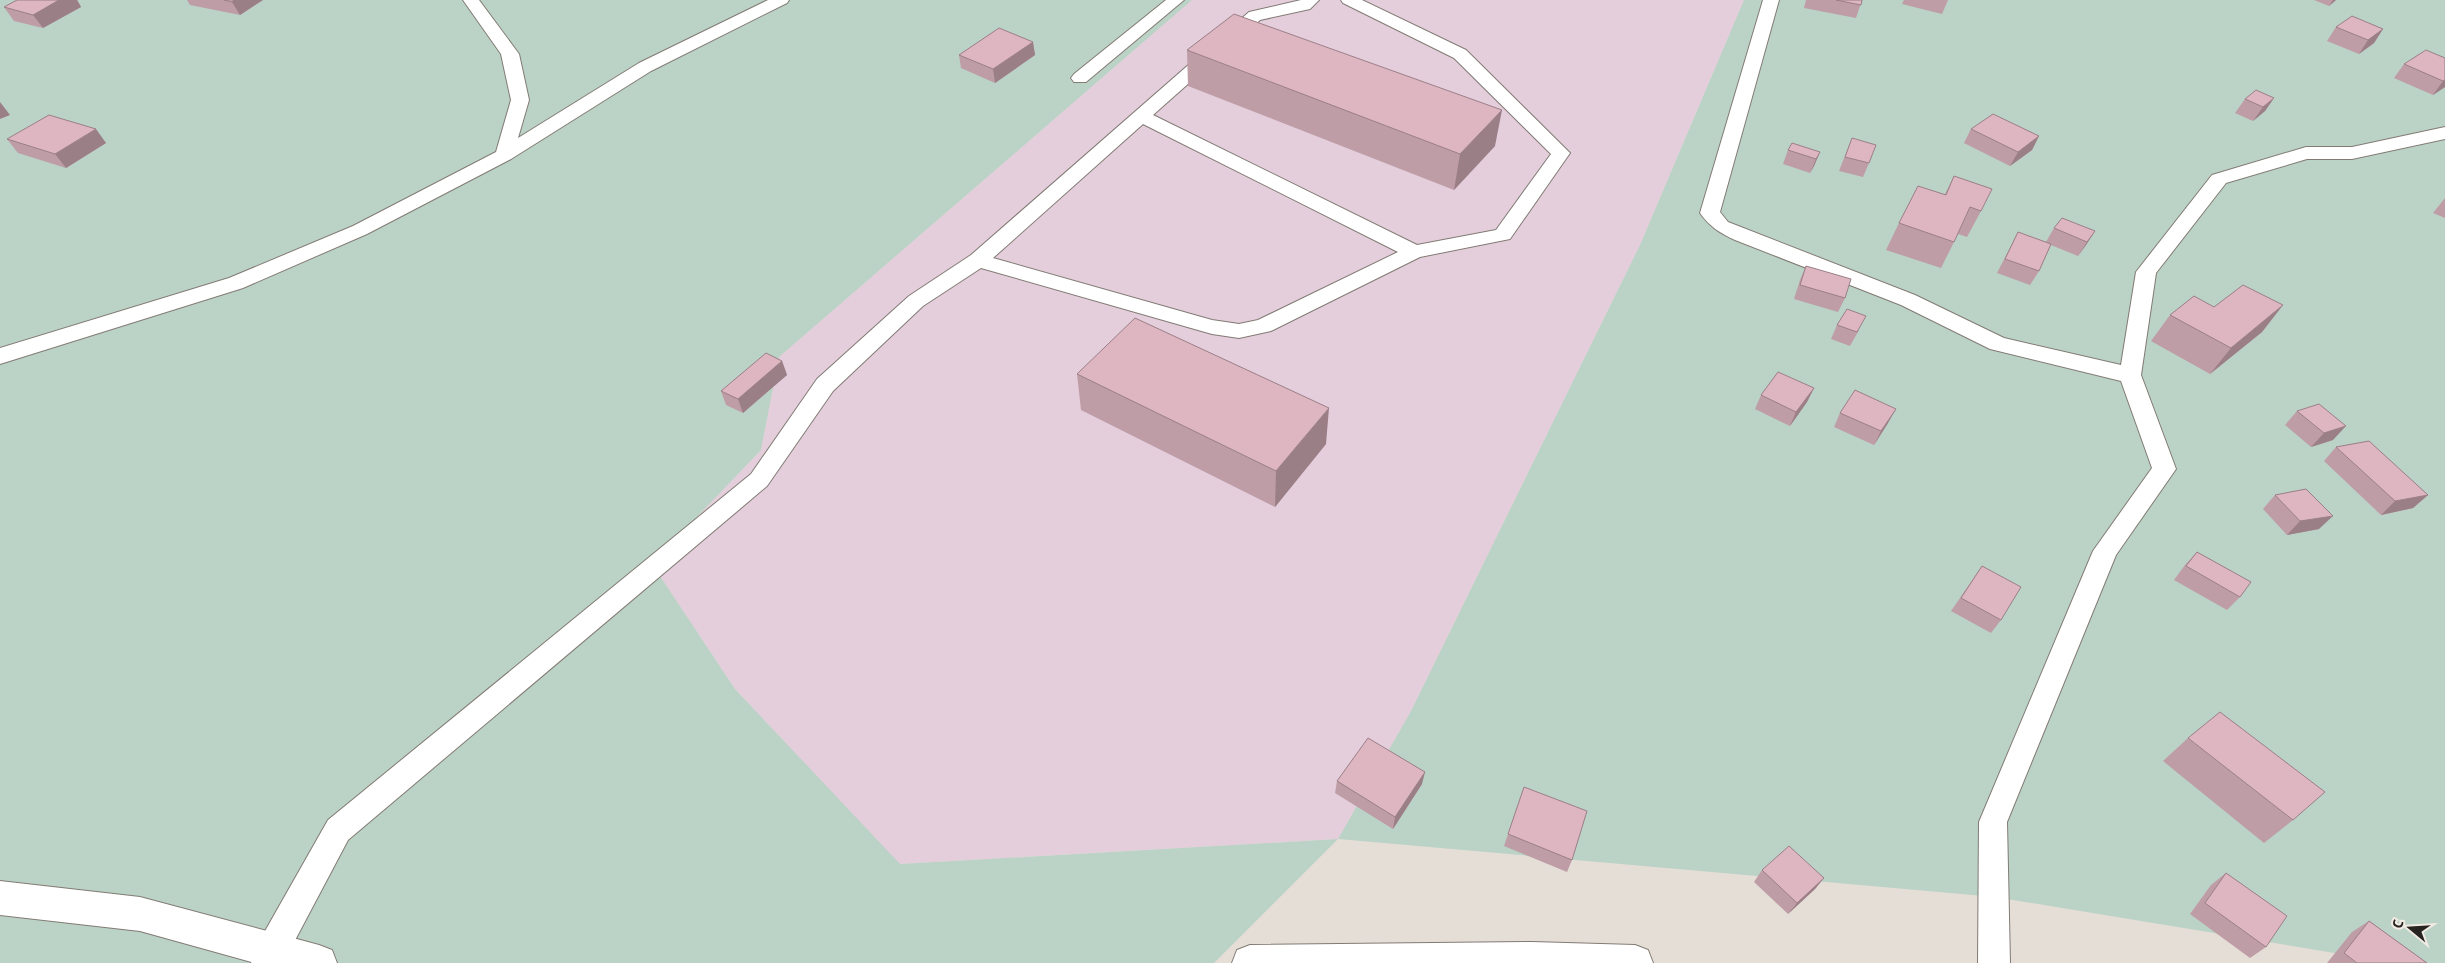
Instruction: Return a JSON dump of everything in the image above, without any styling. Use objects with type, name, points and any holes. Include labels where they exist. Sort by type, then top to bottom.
[{"type":"street","points":[[0,898],[140,914],[269,957],[320,963]]},
{"type":"street","points":[[1250,963],[1532,960],[1635,963]]},
{"type":"lane","points":[[471,0],[510,54],[520,100],[504,155]]},
{"type":"lane","points":[[0,356],[236,284],[360,230],[504,155],[645,67],[781,0]]},
{"type":"lane","points":[[1080,78],[1176,0]]},
{"type":"lane","points":[[269,957],[338,830],[759,480],[825,385],[916,301],[978,260],[1255,16],[1304,6],[1311,0]]},
{"type":"lane","points":[[978,260],[1212,327],[1239,331],[1263,326],[1415,252],[1503,236],[1562,153],[1460,54],[1349,0]]},
{"type":"lane","points":[[1771,0],[1710,213],[1721,226],[1742,236],[1908,300],[1998,344],[2130,375]]},
{"type":"lane","points":[[1140,116],[1415,252]]},
{"type":"lane","points":[[1994,963],[1993,822],[2105,551],[2164,469],[2130,375],[2146,272],[2219,179],[2306,153],[2352,153],[2445,132]]},
{"type":"shaded area","points":[[1192,0],[1744,0],[1640,245],[1411,711],[1338,839],[899,864],[735,689],[652,564],[761,450],[779,357]]},
{"type":"green space","points":[[0,0],[1192,0],[779,357],[761,450],[652,564],[735,689],[900,864],[1338,839],[1214,963],[0,963]]},
{"type":"green space","points":[[1744,0],[2445,0],[2445,963],[2395,963],[1995,897],[1338,839],[1411,711],[1640,245]]},
{"type":"building","points":[[17,0],[59,0],[33,15],[4,7]]},
{"type":"building","points":[[1836,0],[1862,0],[1861,5]]},
{"type":"building","points":[[1234,14],[1502,110],[1460,154],[1187,50]]},
{"type":"building","points":[[2352,16],[2383,29],[2368,40],[2336,27]]},
{"type":"building","points":[[999,28],[1033,42],[993,69],[959,55]]},
{"type":"building","points":[[2426,50],[2445,58],[2445,80],[2443,81],[2404,64]]},
{"type":"building","points":[[2256,90],[2274,98],[2263,107],[2245,99]]},
{"type":"building","points":[[1993,114],[2039,136],[2018,152],[1971,129]]},
{"type":"building","points":[[49,115],[96,129],[55,154],[7,139]]},
{"type":"building","points":[[1852,138],[1876,145],[1869,163],[1845,157]]},
{"type":"building","points":[[1792,143],[1820,152],[1816,159],[1788,150]]},
{"type":"building","points":[[1954,176],[1992,189],[1981,211],[1970,207],[1954,242],[1899,223],[1918,186],[1946,195]]},
{"type":"building","points":[[2062,218],[2095,231],[2087,242],[2054,228]]},
{"type":"building","points":[[2018,232],[2051,244],[2039,271],[2005,259]]},
{"type":"building","points":[[1806,266],[1851,279],[1845,298],[1800,285]]},
{"type":"building","points":[[2243,285],[2283,305],[2231,348],[2170,315],[2194,296],[2214,307]]},
{"type":"building","points":[[1847,309],[1866,316],[1857,332],[1837,325]]},
{"type":"building","points":[[1135,318],[1329,408],[1276,471],[1077,374]]},
{"type":"building","points":[[766,353],[782,361],[738,399],[721,391]]},
{"type":"building","points":[[1778,372],[1814,388],[1796,412],[1761,395]]},
{"type":"building","points":[[1855,390],[1896,409],[1881,431],[1840,413]]},
{"type":"building","points":[[2319,404],[2346,426],[2324,433],[2297,411]]},
{"type":"building","points":[[2369,441],[2428,495],[2395,501],[2336,447]]},
{"type":"building","points":[[2306,489],[2333,516],[2300,521],[2275,495]]},
{"type":"building","points":[[2197,552],[2251,582],[2240,597],[2186,566]]},
{"type":"building","points":[[1982,566],[2021,587],[2001,620],[1961,598]]},
{"type":"building","points":[[2220,712],[2325,792],[2293,820],[2188,738]]},
{"type":"building","points":[[1368,738],[1425,772],[1395,817],[1337,781]]},
{"type":"building","points":[[1524,787],[1587,811],[1572,860],[1508,834]]},
{"type":"building","points":[[1789,846],[1824,878],[1797,903],[1762,870]]},
{"type":"building","points":[[2226,873],[2287,916],[2266,947],[2205,903]]},
{"type":"building","points":[[2369,921],[2427,963],[2357,963],[2344,953]]}]
